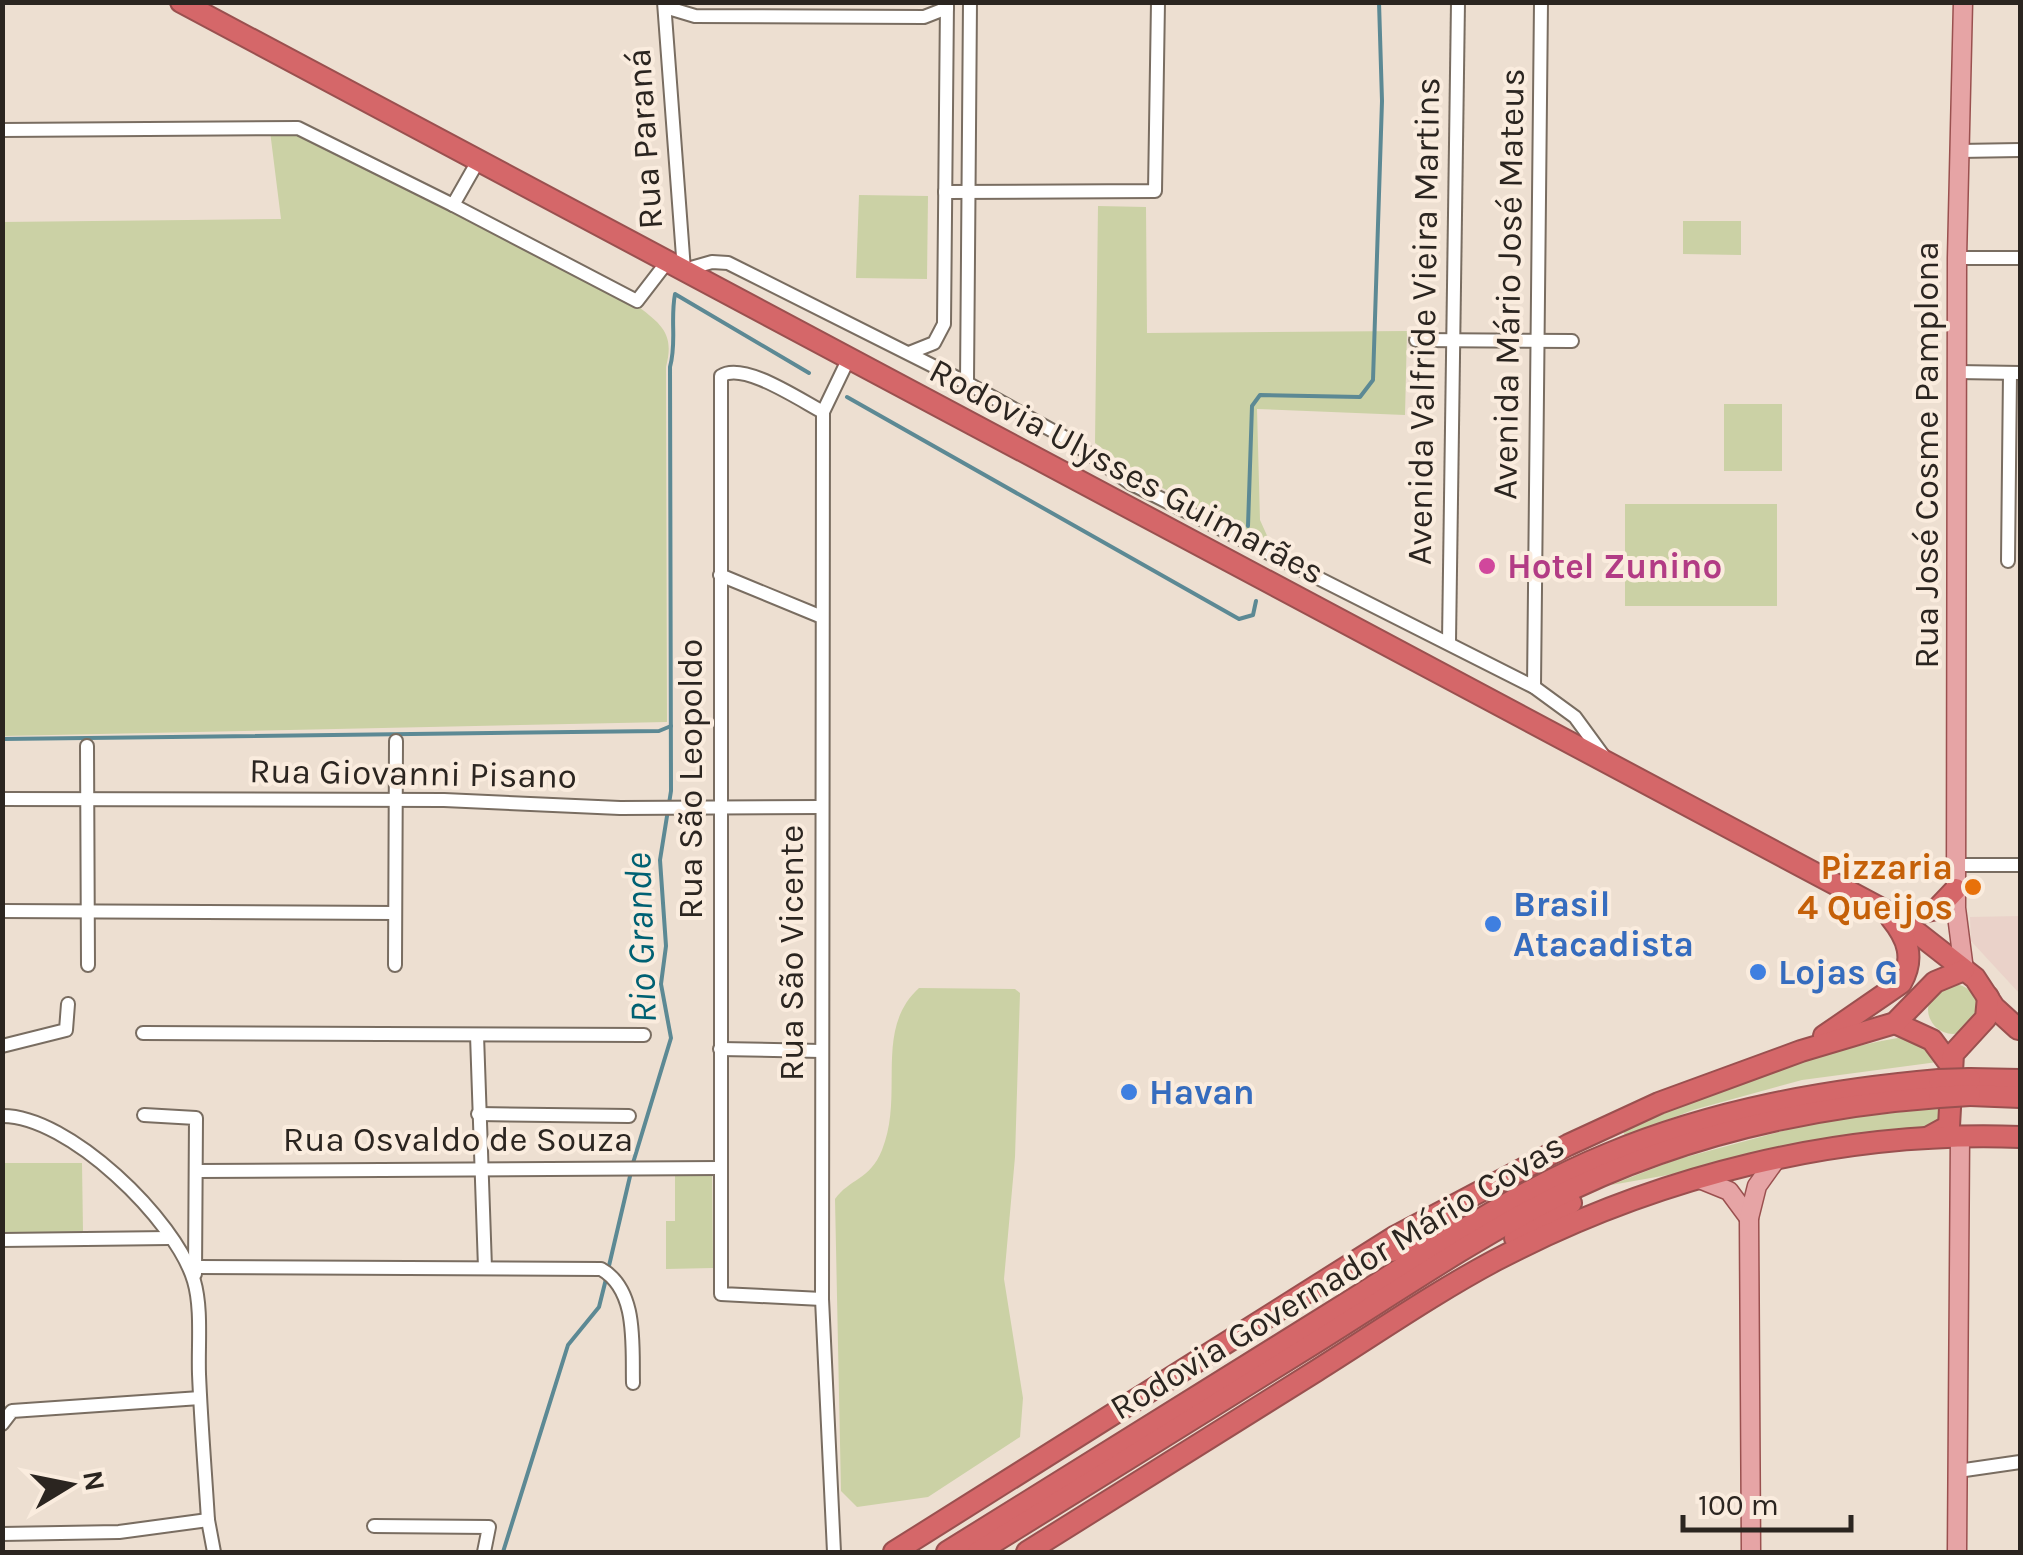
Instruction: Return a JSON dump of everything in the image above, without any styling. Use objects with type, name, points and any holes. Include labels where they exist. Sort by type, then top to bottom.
[{"type":"highway","name":"Rodovia Ulysses Guimarães","points":[[180,2],[1892,915],[1964,970],[2019,1029]]},
{"type":"highway","points":[[1801,1050],[1877,1004],[1901,983],[1909,962],[1908,943],[1892,915],[1937,909],[1956,898]]},
{"type":"highway","points":[[1927,988],[1940,950]]},
{"type":"highway","points":[[894,1552],[1396,1236],[1613,1123],[1801,1050],[1895,1023],[1927,988],[1964,970]]},
{"type":"highway","points":[[1928,1138],[1949,1126],[1955,1049],[1986,1018],[1988,997]]},
{"type":"highway","points":[[1895,1023],[1943,1048],[1954,1083]]},
{"type":"highway","points":[[1991,1135],[1965,1118],[1965,1054],[1989,1034],[2019,1029]]},
{"type":"highway","name":"Rodovia Governador Mário Covas","points":[[946,1552],[1515,1200],[1608,1154],[1745,1109],[1830,1091],[2020,1080]]},
{"type":"highway","name":"Rodovia Governador Mário Covas","points":[[978,1552],[1516,1219],[1632,1164],[1714,1134],[1954,1083],[2020,1097]]},
{"type":"highway","points":[[1027,1552],[1494,1261],[1565,1227],[1696,1178],[1777,1158],[1861,1143],[1991,1135],[2020,1137]]},
{"type":"highway","points":[[1424,1304],[1481,1258],[1632,1164]]},
{"type":"highway","points":[[1339,1272],[1515,1200]]},
{"type":"highway","points":[[991,1525],[1142,1396]]},
{"type":"main road","name":"Rua José Cosme Pamplona","points":[[1962,2],[1957,258],[1956,898],[1964,970]]},
{"type":"main road","name":"Rua José Cosme Pamplona","points":[[1940,950],[1956,898]]},
{"type":"main road","points":[[1957,1552],[1960,1137]]},
{"type":"main road","points":[[1751,1552],[1749,1218],[1757,1186],[1777,1158]]},
{"type":"main road","points":[[1696,1178],[1730,1191],[1749,1218]]},
{"type":"street","points":[[666,4],[682,2]]},
{"type":"street","points":[[945,192],[1155,191],[1158,2]]},
{"type":"street","name":"Avenida Valfride Vieira Martins","points":[[1449,641],[1458,2]]},
{"type":"street","name":"Avenida Mário José Mateus","points":[[1534,687],[1541,2]]},
{"type":"street","points":[[666,4],[695,16],[818,10],[924,16],[943,4],[970,6],[967,383]]},
{"type":"street","name":"Rua Paraná","points":[[666,4],[676,266]]},
{"type":"street","points":[[909,353],[934,344],[944,324],[943,4]]},
{"type":"street","points":[[2,130],[298,128],[638,300],[676,266],[728,263],[967,383],[1071,442],[1130,483],[1534,687],[1575,716],[1610,766]]},
{"type":"street","points":[[1959,151],[2020,150]]},
{"type":"street","points":[[453,205],[478,161]]},
{"type":"street","points":[[1957,258],[2020,258]]},
{"type":"street","points":[[1416,340],[1572,342]]},
{"type":"street","name":"Rua São Vicente","points":[[834,1552],[822,1299],[822,412],[848,360]]},
{"type":"street","name":"Rua São Leopoldo","points":[[822,412],[748,374],[733,371],[721,376],[720,1294],[822,1299]]},
{"type":"street","points":[[1957,372],[2016,373],[2008,561]]},
{"type":"street","points":[[720,575],[822,617]]},
{"type":"street","points":[[395,965],[396,740]]},
{"type":"street","points":[[87,746],[88,966]]},
{"type":"street","name":"Rua Giovanni Pisano","points":[[2,799],[396,800],[656,809],[822,807]]},
{"type":"street","points":[[1956,865],[2020,865]]},
{"type":"street","points":[[2,911],[396,913]]},
{"type":"street","points":[[2,1046],[66,1030],[68,1004]]},
{"type":"street","points":[[144,1032],[644,1035]]},
{"type":"street","points":[[477,1034],[485,1268]]},
{"type":"street","points":[[720,1049],[821,1051]]},
{"type":"street","points":[[478,1114],[629,1116]]},
{"type":"street","points":[[144,1115],[196,1118],[194,1282],[208,1520],[214,1552]]},
{"type":"street","points":[[2,1116],[24,1118],[89,1154],[127,1186],[168,1238],[194,1282]]},
{"type":"street","name":"Rua Osvaldo de Souza","points":[[196,1171],[720,1168]]},
{"type":"street","points":[[2,1240],[168,1238]]},
{"type":"street","points":[[196,1267],[607,1272],[622,1290],[629,1316],[633,1383]]},
{"type":"street","points":[[2,1424],[7,1409],[200,1398]]},
{"type":"street","points":[[1958,1471],[2020,1462]]},
{"type":"street","points":[[2,1534],[119,1532],[208,1520]]},
{"type":"street","points":[[374,1526],[489,1527],[484,1552]]},
{"type":"shaded area","points":[[2020,916],[2020,994],[1971,941],[1970,917]]},
{"type":"green space","points":[[270,131],[307,136],[635,304],[664,330],[669,346],[667,722],[3,736],[2,222],[281,219]]},
{"type":"green space","points":[[859,195],[928,196],[927,279],[856,278]]},
{"type":"green space","points":[[1098,206],[1146,207],[1147,333],[1407,331],[1405,415],[1257,409],[1260,520],[1269,540],[1254,538],[1139,475],[1095,443]]},
{"type":"green space","points":[[1683,221],[1741,221],[1741,255],[1683,254]]},
{"type":"green space","points":[[1724,404],[1782,404],[1782,471],[1724,471]]},
{"type":"green space","points":[[1625,504],[1777,504],[1777,606],[1625,606]]},
{"type":"green space","points":[[1953,984],[1971,991],[1978,1009],[1971,1027],[1953,1034],[1935,1027],[1928,1009],[1935,991]]},
{"type":"green space","points":[[919,988],[1015,989],[1020,993],[1015,1157],[1004,1279],[1023,1398],[1020,1437],[928,1497],[857,1507],[841,1491],[835,1199],[872,1168],[882,1150],[891,1107],[897,1023]]},
{"type":"green space","points":[[1915,1035],[1945,1061],[1802,1080],[1693,1110],[1625,1136],[1623,1131],[1766,1072]]},
{"type":"green space","points":[[1948,1107],[1946,1126],[1611,1185],[1675,1160],[1820,1121]]},
{"type":"green space","points":[[3,1163],[82,1163],[83,1232],[3,1232]]},
{"type":"green space","points":[[675,1172],[712,1172],[713,1268],[666,1269],[666,1221],[675,1221]]},
{"type":"waterway","points":[[1248,526],[1252,406],[1260,395],[1360,397],[1373,380],[1382,101],[1379,2]]},
{"type":"waterway","name":"Rio Grande","points":[[633,1163],[671,1038],[661,984],[666,946],[660,860],[671,791],[670,367],[675,294],[809,373]]},
{"type":"waterway","points":[[847,397],[1239,619],[1253,615],[1256,601]]},
{"type":"waterway","points":[[2,739],[659,731],[671,726]]},
{"type":"waterway","name":"Rio Grande","points":[[608,1270],[631,1172]]},
{"type":"waterway","name":"Rio Grande","points":[[503,1552],[568,1345],[599,1307],[606,1279]]},
{"type":"place","name":"Hotel Zunino","points":[[1487,566]]},
{"type":"place","name":"Pizzaria 4 Queijos","points":[[1973,887]]},
{"type":"place","name":"Brasil Atacadista","points":[[1493,924]]},
{"type":"place","name":"Lojas G","points":[[1758,972]]},
{"type":"place","name":"Havan","points":[[1129,1092]]}]
